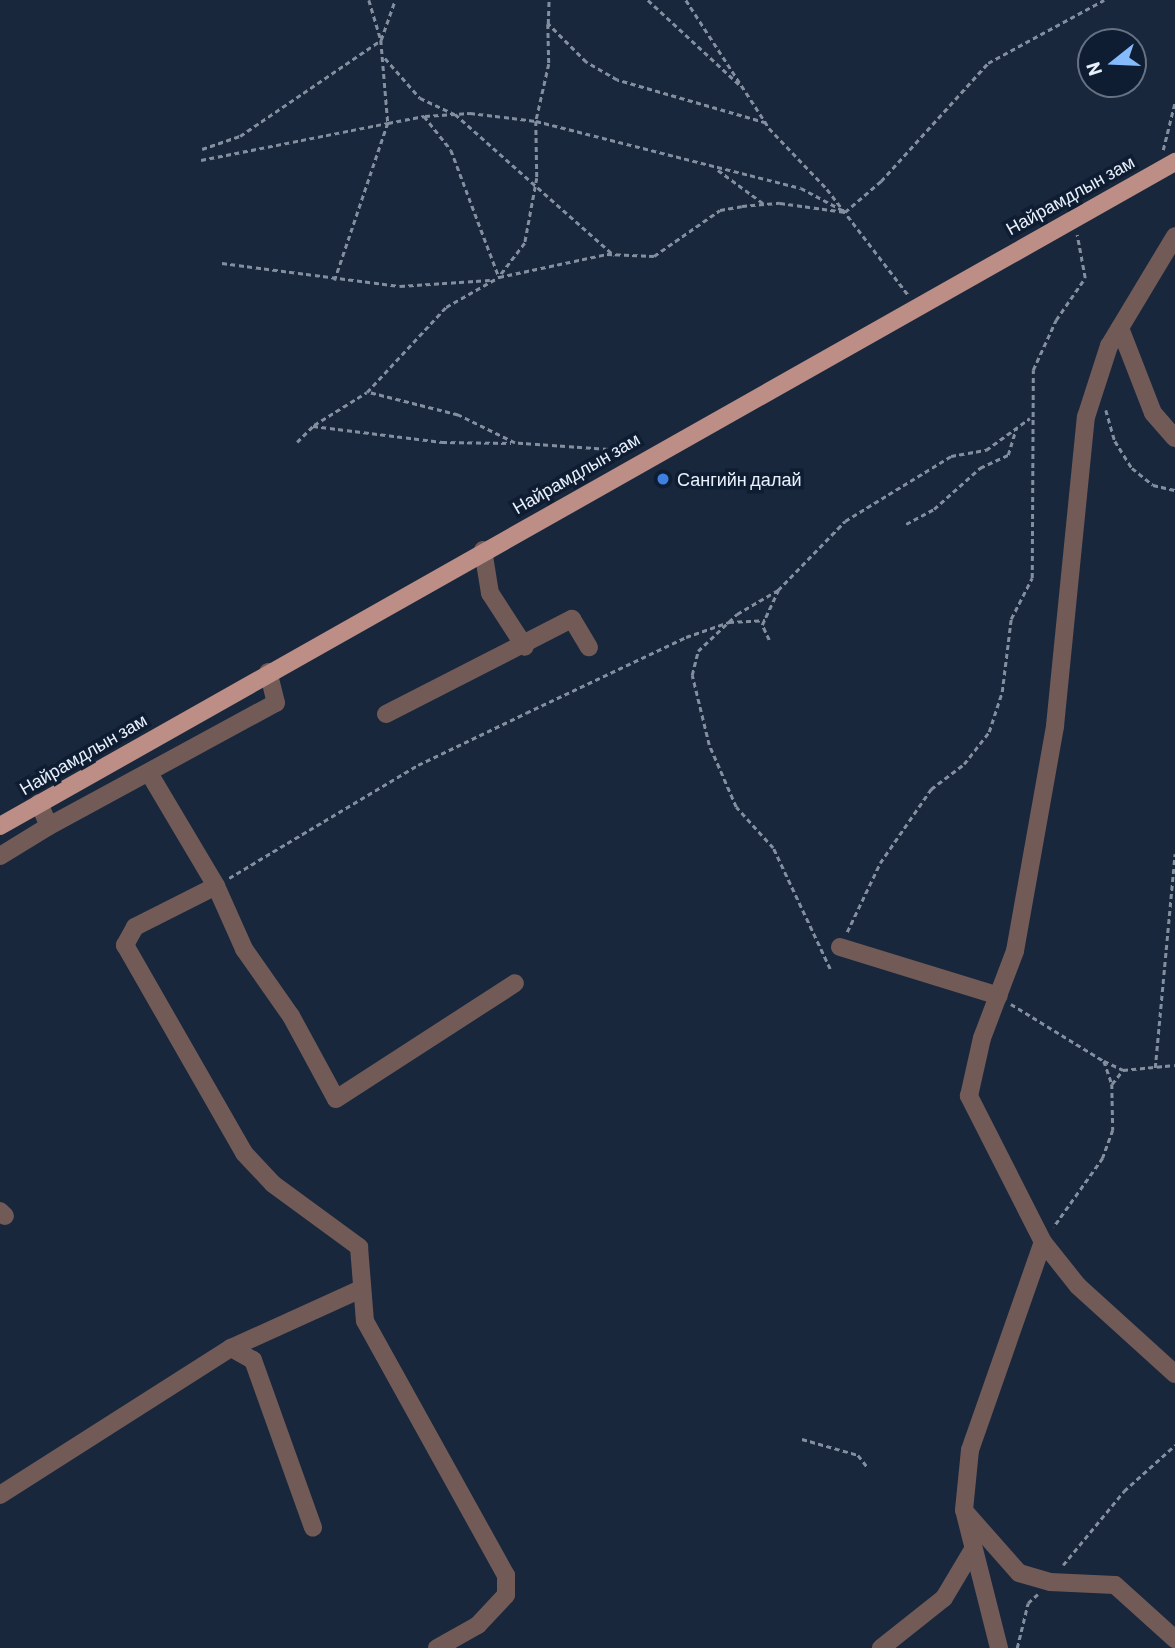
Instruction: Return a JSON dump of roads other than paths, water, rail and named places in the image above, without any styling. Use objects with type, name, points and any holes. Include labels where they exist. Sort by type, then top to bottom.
[{"type":"main road","name":"Найрамдлын зам","points":[[0,825],[915,304],[1167,166]]},
{"type":"street","points":[[1175,236],[1120,328],[1086,416],[1055,726],[1015,951],[969,1096],[1044,1242],[1078,1286],[1175,1374]]},
{"type":"street","points":[[1120,328],[1153,413],[1175,438]]},
{"type":"street","points":[[483,550],[490,593],[525,647]]},
{"type":"street","points":[[386,714],[525,647],[572,619],[589,647]]},
{"type":"street","points":[[0,856],[49,826],[276,703],[268,672]]},
{"type":"street","points":[[149,773],[216,886],[244,949],[291,1016],[336,1099],[516,983]]},
{"type":"street","points":[[39,803],[49,826]]},
{"type":"street","points":[[216,886],[135,927],[125,945],[244,1153],[273,1184],[359,1247],[359,1290],[365,1321],[410,1409],[506,1575],[506,1595],[478,1625],[436,1648]]},
{"type":"street","points":[[840,947],[999,996]]},
{"type":"street","points":[[999,1648],[972,1551],[964,1510],[970,1450],[1044,1242]]},
{"type":"street","points":[[0,1495],[231,1348],[359,1290]]},
{"type":"street","points":[[231,1348],[253,1360],[313,1528]]},
{"type":"street","points":[[964,1510],[1019,1573],[1049,1582],[1115,1585],[1175,1639]]},
{"type":"street","points":[[881,1648],[944,1598],[972,1551]]},
{"type":"place","name":"Сангийн далай","points":[[663,479]]}]
